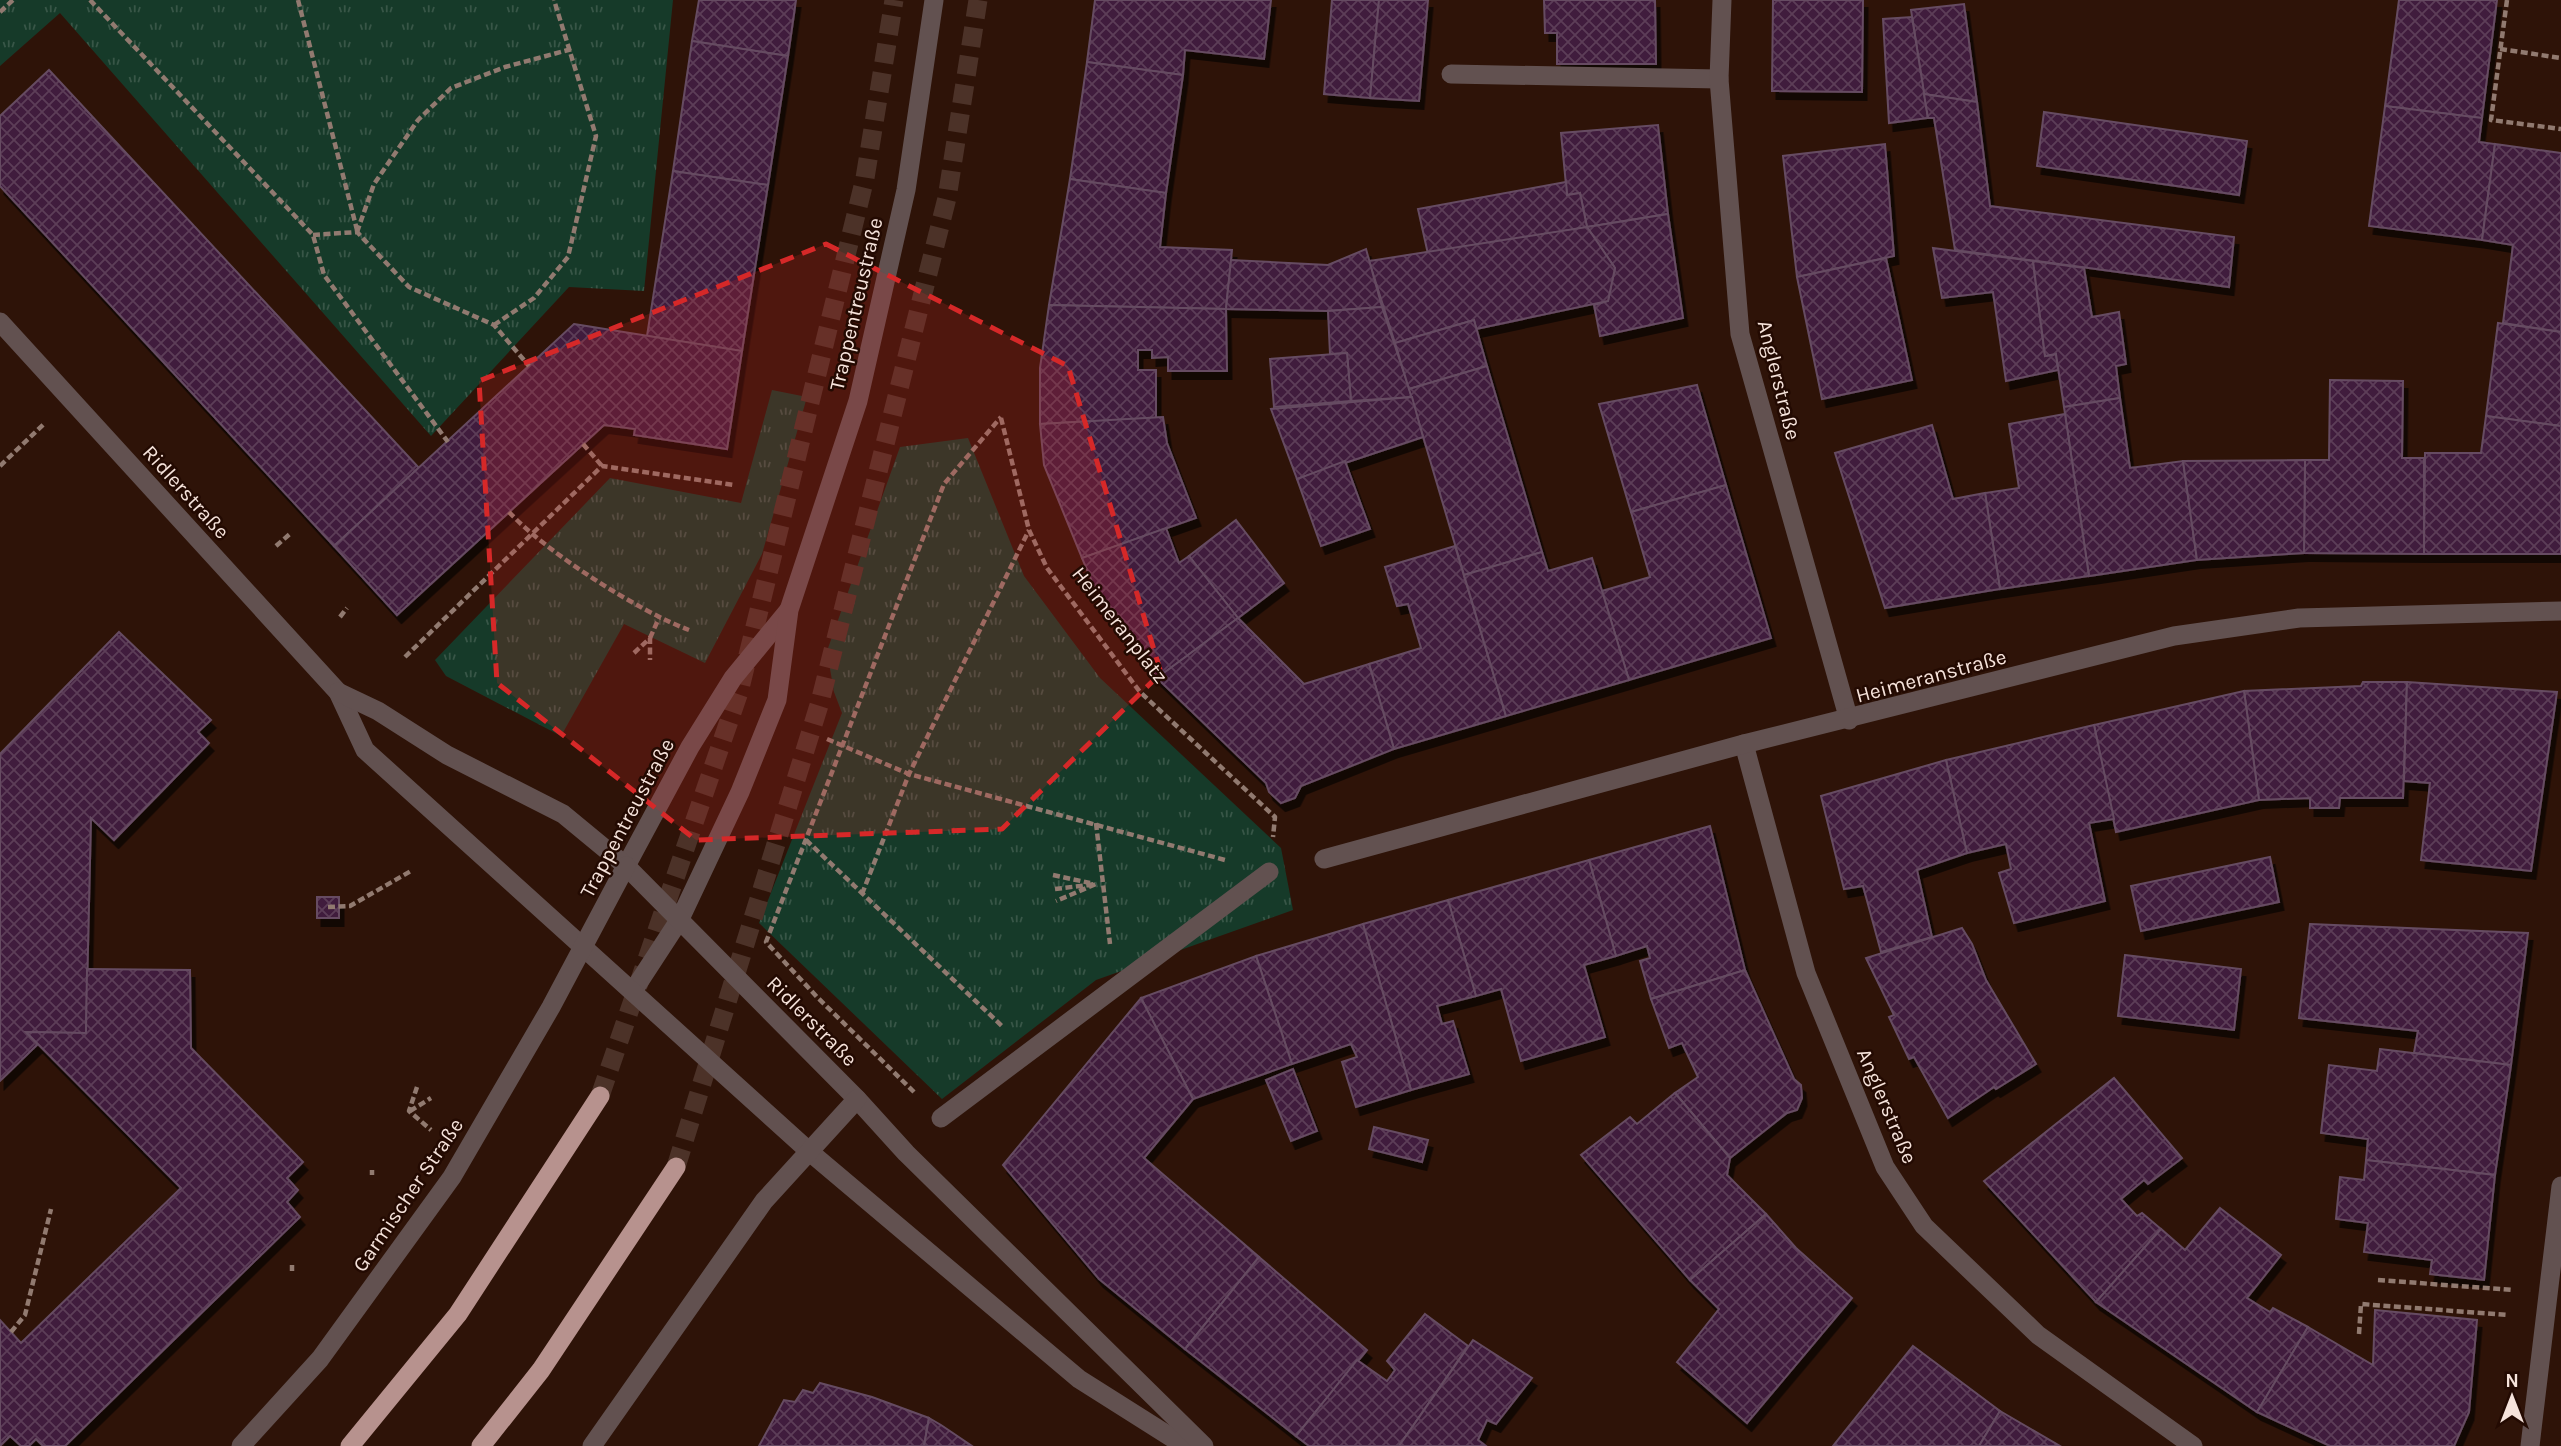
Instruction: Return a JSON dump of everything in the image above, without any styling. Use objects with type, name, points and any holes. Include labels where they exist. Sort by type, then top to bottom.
[{"type":"highway","points":[[350,1446],[458,1314],[600,1096]]},
{"type":"highway","points":[[481,1446],[541,1370],[676,1167]]},
{"type":"street","name":"Trappentreustraße","points":[[633,991],[680,919],[735,804],[777,700],[789,610],[858,401],[906,190],[934,0]]},
{"type":"street","name":"Anglerstraße","points":[[1723,0],[1719,79],[1741,334],[1849,720]]},
{"type":"street","points":[[1451,74],[1719,79]]},
{"type":"street","name":"Ridlerstraße","points":[[0,322],[338,692],[365,750],[811,1153],[1079,1379],[1185,1446]]},
{"type":"street","name":"Trappentreustraße","points":[[583,948],[690,747],[733,678],[789,610]]},
{"type":"street","name":"Heimeranstraße","points":[[1324,859],[1744,744],[2186,635],[2299,618],[2561,611]]},
{"type":"street","name":"Ridlerstraße","points":[[338,692],[378,711],[447,755],[563,814],[626,866],[857,1099],[906,1153],[1204,1446]]},
{"type":"street","name":"Anglerstraße","points":[[1744,744],[1807,973],[1885,1167],[1924,1226],[2038,1335],[2193,1446]]},
{"type":"street","points":[[941,1118],[1269,872]]},
{"type":"street","name":"Garmischer Straße","points":[[241,1446],[320,1359],[452,1178],[583,948]]},
{"type":"street","points":[[592,1446],[734,1241],[764,1202],[857,1099]]},
{"type":"street","points":[[2530,1446],[2561,1186]]},
{"type":"path","points":[[0,12],[13,0]]},
{"type":"path","points":[[90,0],[313,235],[324,275],[448,442]]},
{"type":"path","points":[[298,0],[357,232],[409,286],[494,325],[529,366]]},
{"type":"path","points":[[494,325],[534,298],[568,257],[596,136],[572,49],[554,0]]},
{"type":"path","points":[[2507,0],[2491,120],[2561,130]]},
{"type":"path","points":[[357,232],[374,184],[418,120],[451,88],[505,67],[572,49]]},
{"type":"path","points":[[2500,49],[2561,58]]},
{"type":"path","points":[[313,235],[357,232]]},
{"type":"path","name":"Heimeranplatz","points":[[844,744],[944,484],[1001,417],[1029,530],[1047,568],[1140,692],[1275,817]]},
{"type":"path","points":[[583,444],[602,466],[734,485]]},
{"type":"path","points":[[0,466],[14,451]]},
{"type":"path","points":[[405,657],[602,466]]},
{"type":"path","points":[[509,512],[529,534],[659,618],[690,629]]},
{"type":"path","points":[[862,894],[909,774],[1029,530]]},
{"type":"path","points":[[276,545],[290,533]]},
{"type":"path","points":[[341,617],[347,608]]},
{"type":"path","points":[[634,653],[650,638],[659,618]]},
{"type":"path","points":[[650,638],[650,660]]},
{"type":"path","points":[[827,739],[909,774],[1269,872]]},
{"type":"path","points":[[844,744],[766,942],[817,998],[941,1118]]},
{"type":"path","points":[[1096,823],[1115,986]]},
{"type":"path","points":[[805,840],[1029,1051]]},
{"type":"path","points":[[328,907],[350,906],[411,870]]},
{"type":"path","points":[[1053,875],[1096,884]]},
{"type":"path","points":[[1056,901],[1096,884]]},
{"type":"path","points":[[1055,888],[1103,884]]},
{"type":"path","points":[[409,1111],[417,1087]]},
{"type":"path","points":[[409,1111],[431,1098]]},
{"type":"path","points":[[409,1111],[431,1130]]},
{"type":"path","points":[[11,1332],[25,1315],[51,1209]]},
{"type":"path","points":[[2378,1280],[2479,1287]]},
{"type":"path","points":[[2359,1334],[2361,1304],[2477,1312]]},
{"type":"highlighted area","points":[[826,244],[1068,366],[1161,673],[1002,829],[696,840],[497,683],[479,381]]},
{"type":"green space","points":[[0,0],[673,0],[644,291],[569,287],[431,436],[60,13],[0,66]]},
{"type":"green space","points":[[772,390],[807,397],[762,554],[705,663],[624,624],[561,736],[446,676],[435,660],[610,478],[741,503]]},
{"type":"green space","points":[[968,438],[1024,576],[1100,678],[1281,848],[1293,910],[1096,980],[942,1099],[759,923],[842,713],[834,692],[827,651],[900,447]]},
{"type":"building","points":[[699,0],[796,0],[788,56],[692,41]]},
{"type":"building","points":[[1095,0],[1271,0],[1264,59],[1185,50],[1183,75],[1087,62]]},
{"type":"building","points":[[1332,0],[1379,0],[1370,98],[1324,94]]},
{"type":"building","points":[[1379,0],[1428,0],[1419,101],[1370,98]]},
{"type":"building","points":[[1544,0],[1655,0],[1656,64],[1557,64],[1557,33],[1545,33]]},
{"type":"building","points":[[1773,0],[1863,0],[1862,92],[1772,91]]},
{"type":"building","points":[[2399,0],[2497,0],[2482,118],[2385,106]]},
{"type":"building","points":[[1964,4],[1977,102],[1924,94],[1911,10]]},
{"type":"building","points":[[1912,17],[1928,118],[1889,123],[1883,19]]},
{"type":"building","points":[[692,41],[788,56],[768,185],[673,171]]},
{"type":"building","points":[[1087,62],[1183,75],[1166,193],[1070,179]]},
{"type":"building","points":[[49,70],[419,468],[334,546],[0,186],[0,116]]},
{"type":"building","points":[[1924,94],[1977,102],[1990,206],[2234,237],[2229,287],[1955,250],[1934,118],[1928,118]]},
{"type":"building","points":[[2385,106],[2482,118],[2479,142],[2495,144],[2482,240],[2369,226]]},
{"type":"building","points":[[2044,112],[2247,141],[2239,195],[2037,166]]},
{"type":"building","points":[[1658,125],[1668,214],[1587,227],[1580,193],[1567,195],[1561,133]]},
{"type":"building","points":[[1885,144],[1894,256],[1797,277],[1783,156]]},
{"type":"building","points":[[2495,144],[2561,153],[2561,332],[2503,323],[2513,245],[2482,240]]},
{"type":"building","points":[[673,171],[768,185],[742,351],[647,336]]},
{"type":"building","points":[[1070,179],[1166,193],[1160,247],[1232,250],[1226,309],[1049,305]]},
{"type":"building","points":[[1566,182],[1567,195],[1580,193],[1587,227],[1428,254],[1418,209]]},
{"type":"building","points":[[1668,214],[1683,318],[1600,336],[1594,305],[1608,301],[1615,268],[1587,227]]},
{"type":"building","points":[[1587,227],[1615,268],[1608,301],[1476,329],[1474,320],[1395,343],[1369,261]]},
{"type":"building","points":[[1933,248],[2033,261],[2045,356],[2056,354],[2058,370],[2006,381],[1993,292],[1942,298]]},
{"type":"building","points":[[1366,249],[1382,307],[1328,311],[1226,309],[1231,260],[1328,265]]},
{"type":"building","points":[[1886,258],[1912,380],[1822,399],[1797,277]]},
{"type":"building","points":[[2033,261],[2084,268],[2092,317],[2119,312],[2126,364],[2116,366],[2120,398],[2064,407],[2056,354],[2045,356]]},
{"type":"building","points":[[1049,305],[1226,309],[1227,371],[1168,371],[1168,357],[1152,358],[1152,350],[1138,350],[1138,370],[1156,370],[1156,418],[1040,424],[1040,368]]},
{"type":"building","points":[[1382,307],[1412,397],[1351,401],[1347,353],[1330,354],[1328,311]]},
{"type":"building","points":[[1474,320],[1487,366],[1409,389],[1395,343]]},
{"type":"building","points":[[2498,323],[2561,332],[2561,426],[2486,416]]},
{"type":"building","points":[[574,324],[742,351],[727,449],[634,435],[635,429],[604,425],[397,615],[334,546]]},
{"type":"building","points":[[1347,353],[1351,401],[1274,407],[1270,359]]},
{"type":"building","points":[[1487,366],[1542,552],[1464,575],[1409,389]]},
{"type":"building","points":[[2330,380],[2403,381],[2402,458],[2424,458],[2424,554],[2304,553],[2305,460],[2329,460]]},
{"type":"building","points":[[1697,385],[1726,485],[1631,512],[1599,404]]},
{"type":"building","points":[[1412,397],[1423,437],[1297,479],[1271,409]]},
{"type":"building","points":[[2120,398],[2130,468],[2183,461],[2197,560],[2089,576],[2064,407]]},
{"type":"building","points":[[2065,414],[2089,576],[2000,589],[1985,493],[2019,488],[2009,424]]},
{"type":"building","points":[[2486,416],[2561,426],[2561,554],[2424,554],[2425,453],[2481,453]]},
{"type":"building","points":[[1163,417],[1167,443],[1196,518],[1082,558],[1044,465],[1040,424]]},
{"type":"building","points":[[1932,425],[1953,499],[1985,493],[2000,589],[1885,608],[1835,453]]},
{"type":"building","points":[[2305,460],[2304,553],[2197,560],[2183,461]]},
{"type":"building","points":[[1345,461],[1370,529],[1321,546],[1297,479]]},
{"type":"building","points":[[1726,485],[1771,638],[1629,680],[1602,591],[1650,577],[1631,512]]},
{"type":"building","points":[[1236,520],[1284,583],[1238,618],[1189,556]]},
{"type":"building","points":[[1166,528],[1179,563],[1189,556],[1238,618],[1157,678],[1096,591],[1082,558]]},
{"type":"building","points":[[1455,546],[1506,716],[1394,749],[1369,664],[1421,648],[1408,604],[1397,606],[1385,567]]},
{"type":"building","points":[[1542,552],[1548,571],[1592,558],[1629,680],[1506,716],[1464,575]]},
{"type":"building","points":[[1238,618],[1304,684],[1369,664],[1394,749],[1301,786],[1295,798],[1281,803],[1269,792],[1266,783],[1157,678]]},
{"type":"building","points":[[119,632],[211,720],[198,732],[209,743],[114,840],[91,818],[86,1033],[26,1032],[38,1044],[0,1081],[0,754]]},
{"type":"building","points":[[2363,682],[2407,682],[2403,798],[2340,798],[2339,808],[2310,808],[2310,798],[2259,800],[2244,691],[2361,686]]},
{"type":"building","points":[[2407,682],[2557,692],[2531,871],[2421,860],[2430,783],[2404,781]]},
{"type":"building","points":[[2244,691],[2259,800],[2116,832],[2094,725]]},
{"type":"building","points":[[2094,725],[2114,819],[2089,823],[2105,901],[2014,923],[1999,873],[2011,869],[2006,844],[1967,853],[1946,760]]},
{"type":"building","points":[[1946,760],[1967,853],[1917,870],[1932,937],[1881,952],[1863,886],[1844,889],[1821,796]]},
{"type":"building","points":[[1710,826],[1745,970],[1651,999],[1640,961],[1650,958],[1647,946],[1616,956],[1589,860]]},
{"type":"building","points":[[2270,857],[2279,902],[2141,931],[2131,886]]},
{"type":"building","points":[[1589,860],[1616,956],[1584,965],[1605,1037],[1521,1061],[1501,989],[1476,996],[1448,900]]},
{"type":"building","points":[[317,897],[339,897],[339,918],[317,918]]},
{"type":"building","points":[[1448,900],[1476,996],[1437,1006],[1442,1024],[1453,1021],[1469,1074],[1411,1090],[1363,924]]},
{"type":"building","points":[[1363,924],[1411,1090],[1356,1107],[1342,1062],[1357,1057],[1351,1044],[1292,1064],[1256,956]]},
{"type":"building","points":[[2310,924],[2528,933],[2511,1065],[2414,1053],[2418,1031],[2299,1018]]},
{"type":"building","points":[[1962,928],[1972,944],[1986,980],[2036,1064],[1996,1089],[1994,1087],[1948,1118],[1914,1057],[1909,1059],[1889,1017],[1894,1015],[1866,958]]},
{"type":"building","points":[[2125,955],[2241,969],[2234,1030],[2118,1016]]},
{"type":"building","points":[[1256,956],[1292,1064],[1193,1099],[1141,998]]},
{"type":"building","points":[[87,969],[190,970],[191,1048],[303,1162],[287,1178],[298,1190],[287,1202],[300,1217],[65,1446],[43,1446],[36,1439],[29,1446],[21,1446],[10,1436],[0,1446],[0,1320],[21,1343],[181,1188],[26,1032],[86,1033]]},
{"type":"building","points":[[1745,970],[1794,1079],[1801,1085],[1802,1098],[1797,1110],[1787,1113],[1730,1158],[1675,1093],[1698,1077],[1682,1043],[1669,1048],[1651,999]]},
{"type":"building","points":[[1141,998],[1193,1099],[1144,1158],[1259,1257],[1185,1349],[1099,1279],[1003,1165]]},
{"type":"building","points":[[2380,1049],[2511,1065],[2495,1175],[2366,1160],[2368,1139],[2321,1133],[2329,1065],[2377,1071]]},
{"type":"building","points":[[1293,1069],[1317,1131],[1291,1141],[1266,1080]]},
{"type":"building","points":[[2114,1078],[2182,1158],[2148,1184],[2144,1180],[2121,1199],[2137,1216],[2142,1213],[2161,1229],[2096,1302],[1984,1181]]},
{"type":"building","points":[[1675,1093],[1730,1158],[1727,1175],[1766,1214],[1690,1280],[1581,1155],[1630,1117],[1637,1124]]},
{"type":"building","points":[[1374,1127],[1428,1140],[1422,1162],[1369,1149]]},
{"type":"building","points":[[2366,1160],[2495,1175],[2484,1280],[2430,1274],[2432,1260],[2364,1252],[2368,1223],[2336,1219],[2340,1177],[2364,1180]]},
{"type":"building","points":[[2220,1208],[2281,1255],[2247,1298],[2270,1312],[2273,1308],[2308,1327],[2257,1412],[2096,1302],[2161,1229],[2185,1250]]},
{"type":"building","points":[[1766,1214],[1796,1248],[1852,1298],[1747,1423],[1677,1362],[1719,1309],[1690,1280]]},
{"type":"building","points":[[1259,1257],[1367,1350],[1296,1436],[1185,1349]]},
{"type":"building","points":[[2375,1310],[2477,1320],[2469,1412],[2454,1446],[2330,1446],[2257,1412],[2308,1327],[2373,1365]]},
{"type":"building","points":[[1425,1314],[1468,1346],[1399,1446],[1309,1446],[1296,1436],[1357,1360],[1387,1381],[1395,1370],[1387,1361]]},
{"type":"building","points":[[1473,1340],[1532,1378],[1496,1424],[1487,1420],[1478,1440],[1486,1446],[1399,1446]]},
{"type":"building","points":[[1913,1346],[2000,1411],[1979,1446],[1833,1446]]},
{"type":"building","points":[[820,1383],[872,1397],[929,1418],[924,1446],[759,1446],[784,1400],[795,1402],[803,1390],[813,1393]]},
{"type":"building","points":[[2000,1411],[2060,1446],[1979,1446]]},
{"type":"building","points":[[929,1418],[941,1425],[972,1446],[924,1446]]},
{"type":"tunnel","points":[[600,1096],[739,692],[865,178],[894,0]]},
{"type":"tunnel","points":[[676,1167],[820,702],[947,198],[978,0]]}]
